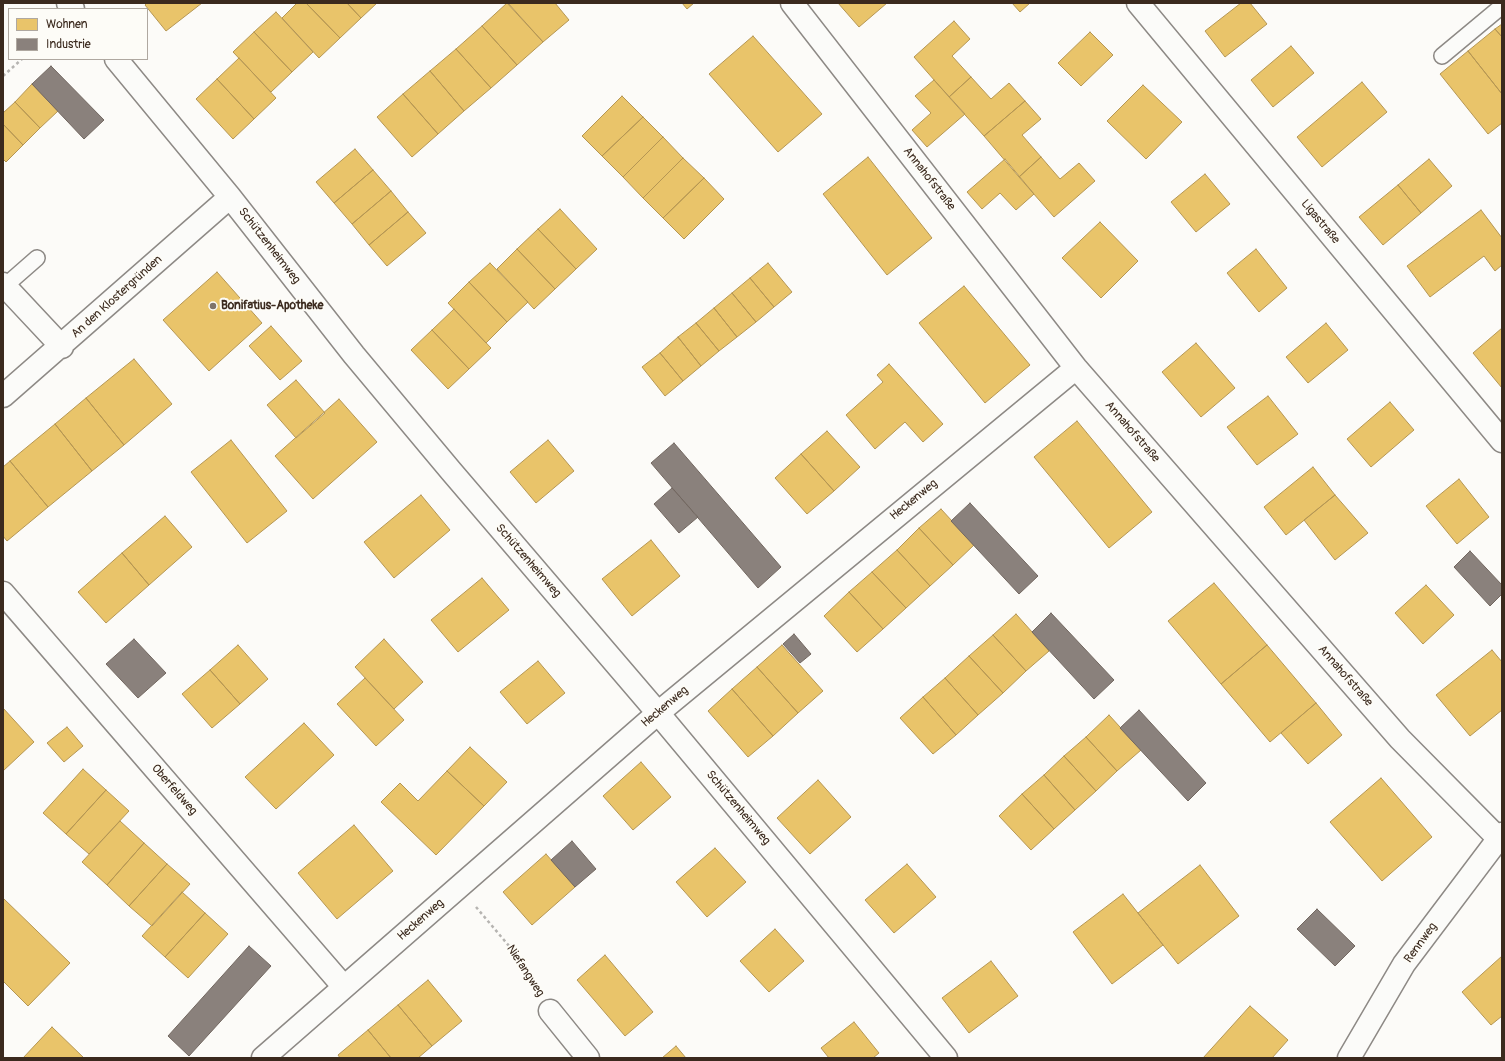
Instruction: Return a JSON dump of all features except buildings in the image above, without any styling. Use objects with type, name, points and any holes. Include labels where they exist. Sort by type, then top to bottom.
[{"type":"street","name":"Annahofstraße","points":[[792,3],[1076,368],[1400,738],[1500,836]]},
{"type":"street","name":"Ligastraße","points":[[1138,3],[1502,441]]},
{"type":"street","name":"Schützenheimweg","points":[[117,60],[230,197],[400,410],[658,713],[946,1058]]},
{"type":"street","name":"An den Klostergründen","points":[[3,396],[62,346],[230,197]]},
{"type":"street","points":[[4,285],[62,346]]},
{"type":"street","name":"Heckenweg","points":[[263,1058],[658,713],[1076,368]]},
{"type":"street","name":"Oberfeldweg","points":[[3,593],[344,987]]},
{"type":"street","name":"Rennweg","points":[[1349,1058],[1404,964],[1500,836]]},
{"type":"street","name":"Niefangweg","points":[[550,1011],[588,1058]]},
{"type":"lane","points":[[1442,56],[1502,6]]},
{"type":"lane","points":[[4,285],[37,258]]},
{"type":"path","points":[[3,76],[21,60]]},
{"type":"path","name":"Niefangweg","points":[[459,886],[515,953],[550,1011]]},
{"type":"place","name":"Bonifatius-Apotheke","points":[[213,306]]}]
